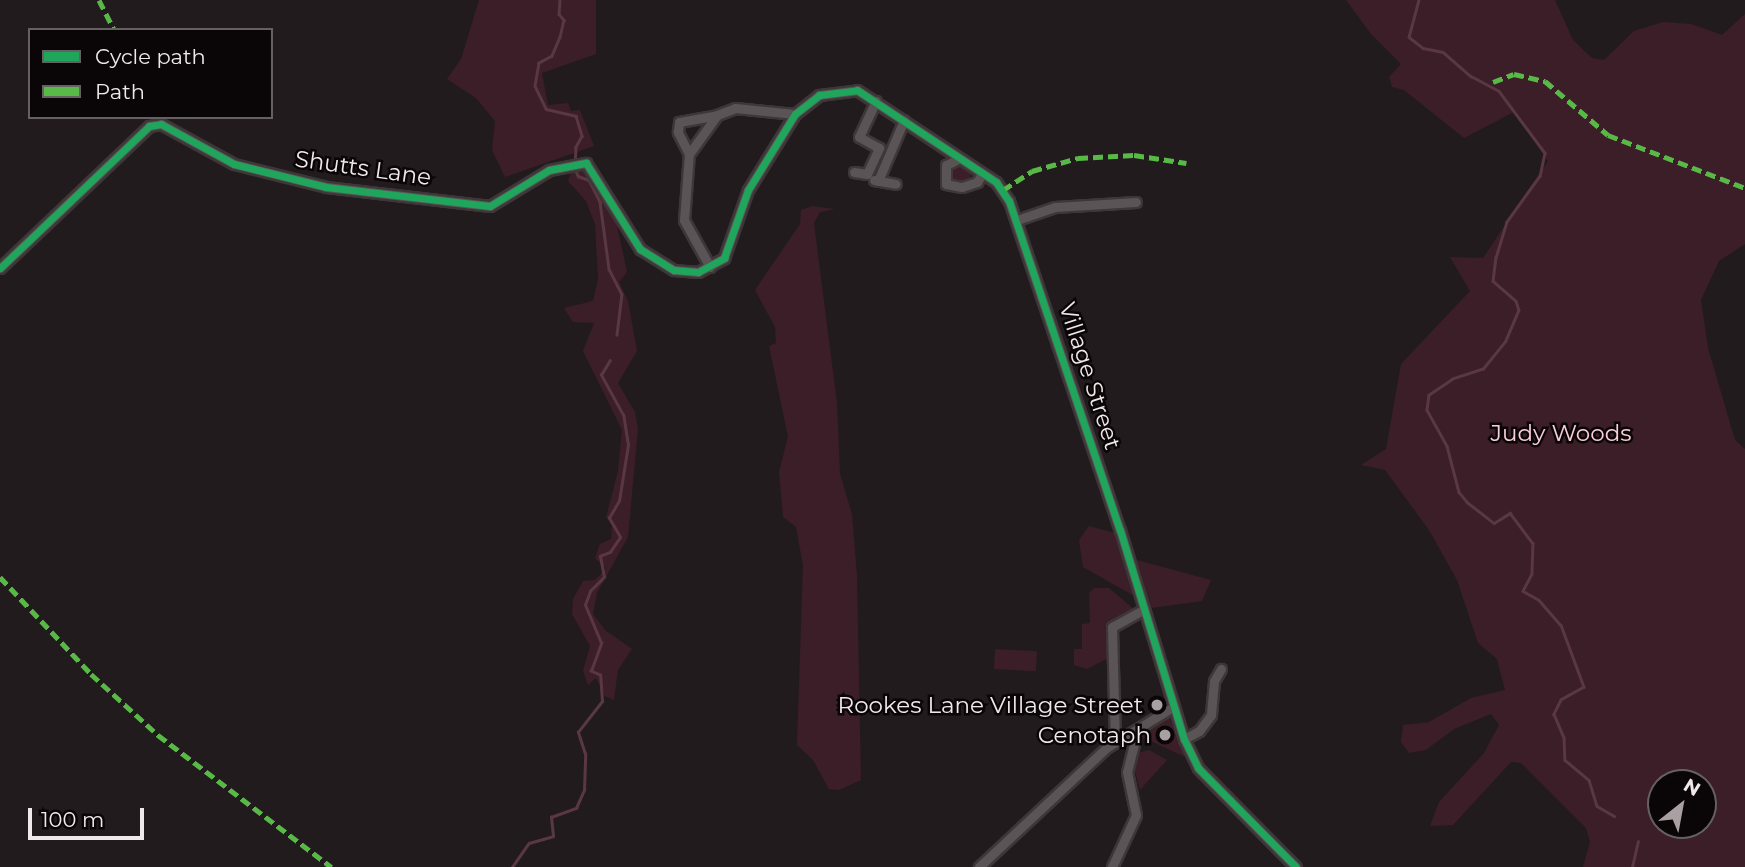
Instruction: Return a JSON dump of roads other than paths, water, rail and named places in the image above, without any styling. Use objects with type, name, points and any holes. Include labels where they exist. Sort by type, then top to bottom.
[{"type":"street","name":"Village Street","points":[[795,114],[819,95],[857,90],[877,101],[1003,190],[1017,220],[1184,739],[1198,768],[1296,867]]},
{"type":"street","points":[[853,172],[867,174],[879,148],[859,137],[877,101]]},
{"type":"street","points":[[690,154],[678,132],[679,122],[718,115],[744,106],[795,114],[748,190],[730,248],[710,267],[684,220],[690,154],[718,115]]},
{"type":"street","points":[[896,184],[876,180],[904,120]]},
{"type":"street","name":"Shutts Lane","points":[[0,268],[149,126],[161,124],[234,164],[326,187],[490,206],[549,170],[570,163],[584,163],[640,248],[674,271],[688,273],[710,267]]},
{"type":"street","points":[[958,159],[946,165],[946,184],[962,187],[982,174]]},
{"type":"street","points":[[1017,220],[1055,207],[1136,202]]},
{"type":"street","points":[[1115,742],[1112,627],[1144,609]]},
{"type":"street","points":[[1184,739],[1199,731],[1211,715],[1214,681],[1221,669]]},
{"type":"street","points":[[979,867],[1115,742],[1173,707]]},
{"type":"street","points":[[1112,867],[1136,815],[1127,772],[1134,744],[1129,736]]},
{"type":"waterway","points":[[560,0],[559,14],[564,20],[560,37],[552,56],[539,63],[535,86],[546,109],[576,116],[582,136],[576,147],[575,168],[578,176],[589,180],[600,202],[609,269],[622,294],[617,335]]},
{"type":"waterway","points":[[1419,0],[1409,37],[1423,48],[1443,52],[1471,76],[1499,91],[1545,153],[1540,176],[1507,222],[1496,257],[1493,281],[1516,301],[1519,310],[1506,341],[1483,369],[1453,379],[1429,395],[1427,410],[1447,446],[1459,492],[1467,502],[1494,523],[1510,513],[1533,543],[1532,574],[1523,591],[1539,600],[1561,625],[1584,687],[1561,700],[1554,714],[1564,737],[1565,760],[1589,780],[1597,806],[1614,816]]},
{"type":"waterway","points":[[512,867],[529,843],[553,836],[551,817],[576,808],[584,790],[585,754],[578,732],[602,701],[600,675],[591,671],[601,643],[585,605],[590,591],[604,577],[600,556],[610,552],[620,537],[609,518],[619,501],[628,445],[623,415],[601,375],[610,360]]},
{"type":"waterway","points":[[1632,867],[1638,842]]},
{"type":"place","name":"Rookes Lane Village Street","points":[[1157,705]]},
{"type":"place","name":"Cenotaph","points":[[1165,735]]},
{"type":"park label","name":"Judy Woods","points":[[1561,433]]}]
